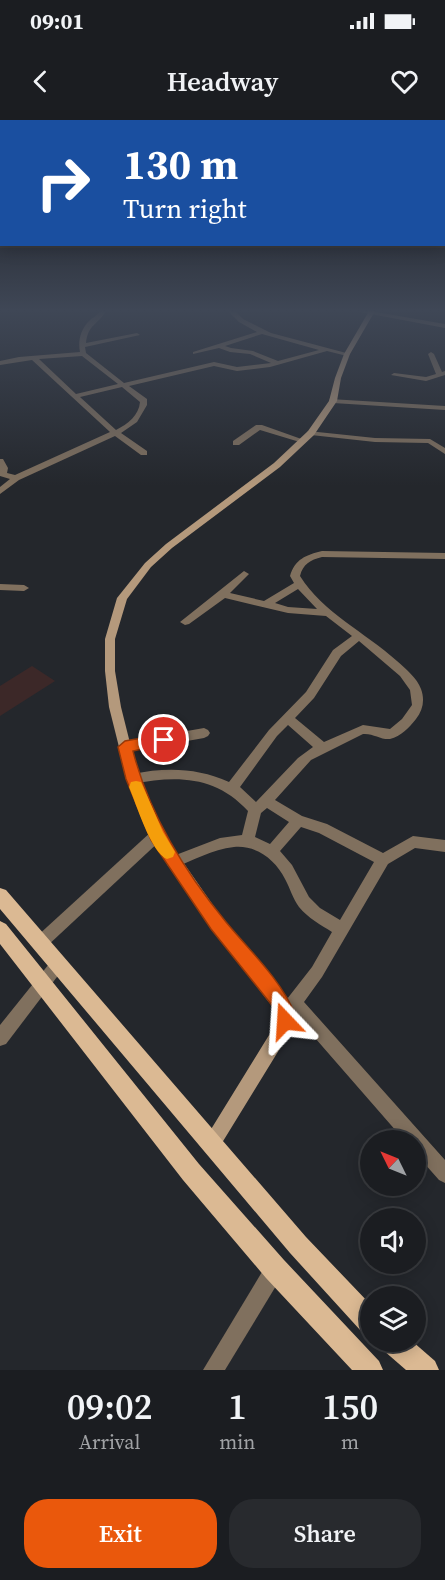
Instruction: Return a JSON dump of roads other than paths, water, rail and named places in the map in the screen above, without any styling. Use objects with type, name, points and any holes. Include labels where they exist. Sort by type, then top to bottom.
[{"type":"main road","points":[[211,1145],[281,1031],[290,1008],[281,1003],[217,923],[173,862],[157,835],[133,779],[115,707],[110,639],[122,598],[148,565],[169,546],[277,465],[307,437],[333,401],[341,369]]},
{"type":"main road","points":[[0,896],[211,1145],[298,1245],[360,1311]]},
{"type":"main road","points":[[0,930],[191,1172],[275,1269],[370,1370]]},
{"type":"main road","points":[[405,1352],[426,1370]]},
{"type":"street","points":[[46,369],[115,433],[144,453]]},
{"type":"street","points":[[0,491],[16,478],[115,433],[135,421],[145,405],[144,401],[102,369]]},
{"type":"street","points":[[75,396],[196,369]]},
{"type":"street","points":[[394,375],[419,379],[443,374]]},
{"type":"street","points":[[333,401],[445,408]]},
{"type":"street","points":[[236,443],[259,427],[307,437],[445,441]]},
{"type":"street","points":[[430,441],[445,452]]},
{"type":"street","points":[[0,461],[4,468],[2,474],[16,478]]},
{"type":"street","points":[[248,839],[255,810],[267,802],[304,759],[362,729],[390,734],[398,730],[418,708],[418,694],[414,686],[380,651],[328,613],[298,585],[295,576],[300,563],[321,554],[445,556]]},
{"type":"street","points":[[186,622],[223,594],[244,574]]},
{"type":"street","points":[[265,605],[298,585]]},
{"type":"street","points":[[0,587],[24,588]]},
{"type":"street","points":[[223,594],[288,610],[328,613]]},
{"type":"street","points":[[232,788],[273,733],[310,695],[337,653],[359,636]]},
{"type":"street","points":[[287,718],[323,748]]},
{"type":"street","points":[[125,747],[204,733]]},
{"type":"street","points":[[133,779],[157,773],[176,774],[232,788],[255,810]]},
{"type":"street","points":[[267,802],[298,821],[322,828],[383,860]]},
{"type":"street","points":[[272,850],[298,821]]},
{"type":"street","points":[[40,943],[157,835]]},
{"type":"street","points":[[173,862],[214,846],[248,839],[272,850],[286,868],[307,906],[341,930]]},
{"type":"street","points":[[445,846],[413,842],[383,860],[317,972],[290,1008],[445,1174]]},
{"type":"street","points":[[0,1038],[58,964]]},
{"type":"street","points":[[213,1370],[275,1269]]}]
